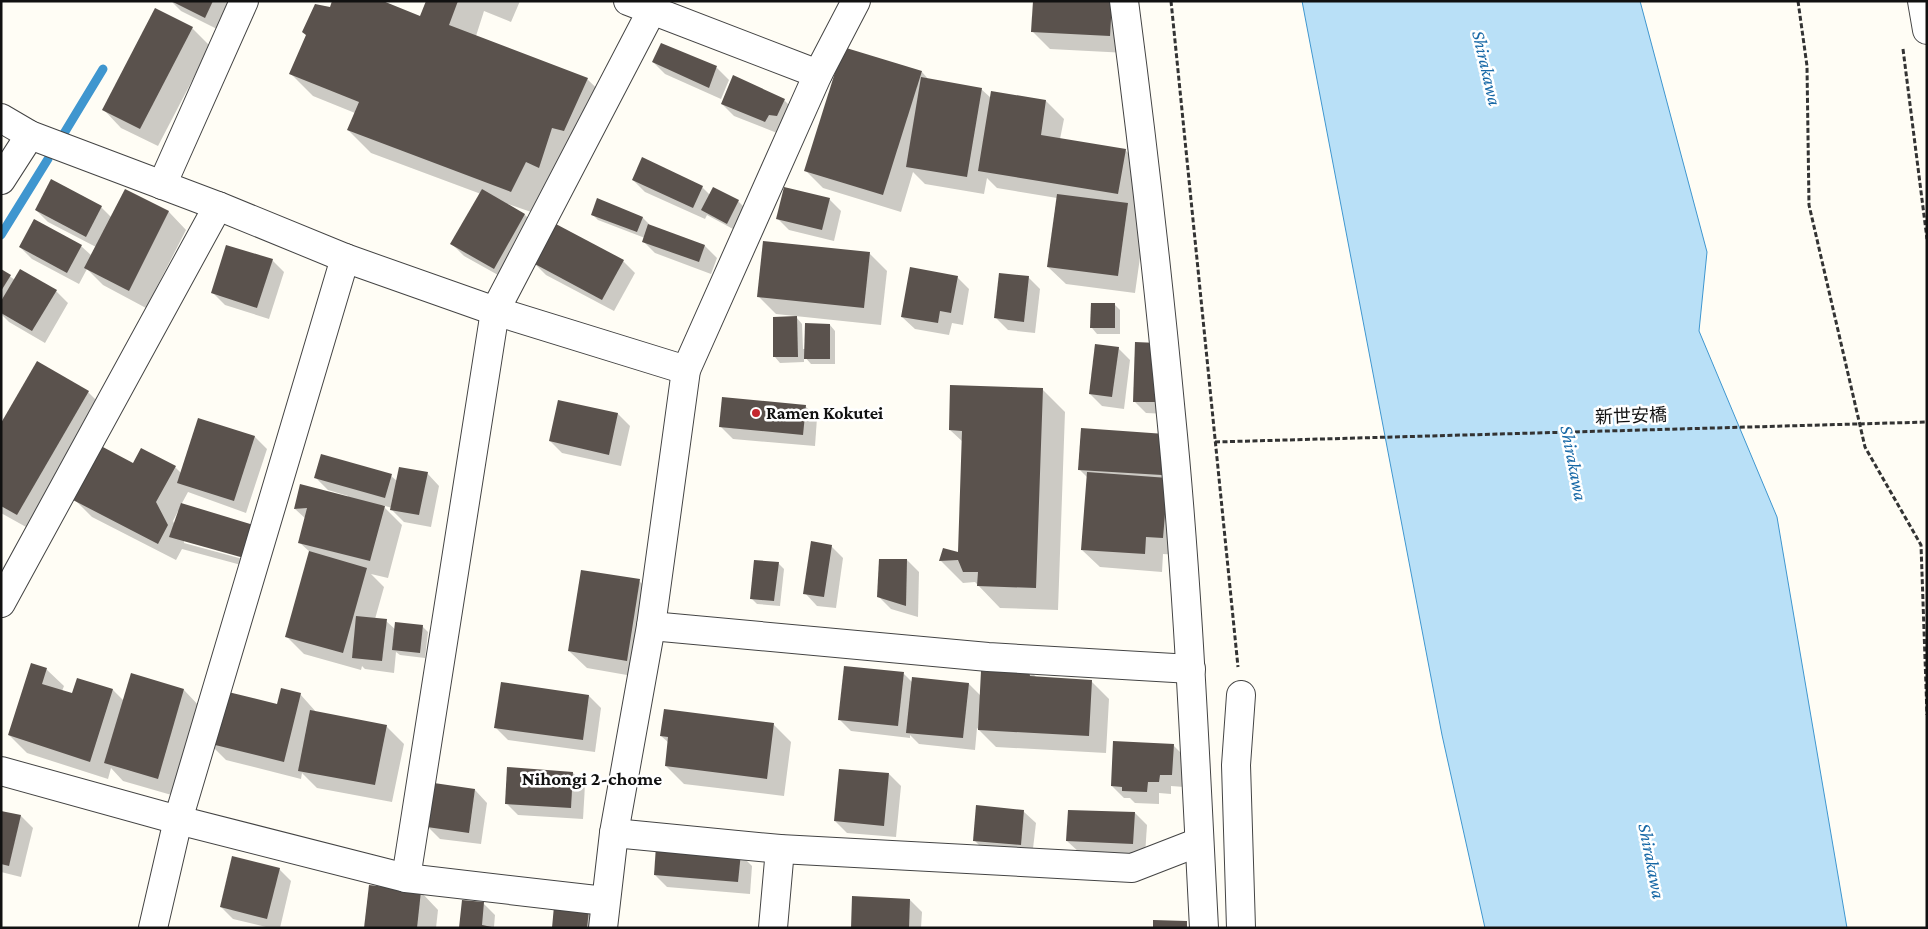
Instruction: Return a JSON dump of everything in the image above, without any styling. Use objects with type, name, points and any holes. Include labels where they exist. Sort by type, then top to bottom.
[{"type":"street","points":[[162,186],[244,1]]},
{"type":"street","points":[[603,928],[614,834],[650,626],[686,370],[818,74],[856,1]]},
{"type":"street","points":[[1124,1],[1144,157],[1172,416],[1191,669],[1204,928]]},
{"type":"street","points":[[1922,1],[1927,30]]},
{"type":"street","points":[[406,878],[495,311],[640,6],[818,74]]},
{"type":"street","points":[[1,118],[30,134],[218,206],[344,258],[495,311],[686,370]]},
{"type":"street","points":[[1,180],[30,134]]},
{"type":"street","points":[[1,603],[218,206]]},
{"type":"street","points":[[153,928],[178,820],[344,258]]},
{"type":"street","points":[[650,626],[988,657],[1191,669]]},
{"type":"street","points":[[1241,695],[1236,765],[1241,928]]},
{"type":"street","points":[[1,771],[178,820],[406,878],[605,900]]},
{"type":"street","points":[[614,834],[780,849],[1132,868],[1199,842]]},
{"type":"street","points":[[772,928],[780,849]]},
{"type":"path","points":[[1171,1],[1241,695]]},
{"type":"path","points":[[1798,1],[1807,66],[1809,205],[1865,447],[1921,545],[1927,715]]},
{"type":"path","points":[[1903,48],[1927,239]]},
{"type":"path","name":"新世安橋","points":[[1215,442],[1927,422]]},
{"type":"water","name":"Shirakawa","points":[[1302,1],[1640,1],[1707,252],[1699,331],[1777,517],[1847,928],[1485,928],[1442,735]]},
{"type":"building","points":[[171,1],[213,1],[205,18]]},
{"type":"building","points":[[332,1],[383,1],[420,16],[426,1],[458,1],[449,25],[588,78],[564,131],[552,128],[539,168],[526,162],[511,192],[347,130],[359,102],[289,74],[306,35],[302,32],[315,4],[330,7]]},
{"type":"building","points":[[1033,1],[1112,1],[1110,36],[1031,32]]},
{"type":"building","points":[[155,8],[193,27],[140,129],[102,110]]},
{"type":"building","points":[[661,43],[717,66],[709,88],[652,62]]},
{"type":"building","points":[[843,47],[922,71],[883,195],[804,171]]},
{"type":"building","points":[[733,75],[785,99],[777,116],[769,115],[765,122],[721,104]]},
{"type":"building","points":[[921,77],[982,88],[967,177],[906,167]]},
{"type":"building","points":[[991,91],[1046,100],[1041,135],[1126,149],[1118,194],[978,171]]},
{"type":"building","points":[[642,157],[703,186],[693,208],[632,180]]},
{"type":"building","points":[[51,179],[102,206],[86,237],[35,210]]},
{"type":"building","points":[[713,187],[739,200],[727,224],[701,210]]},
{"type":"building","points":[[784,187],[830,198],[822,230],[776,219]]},
{"type":"building","points":[[125,189],[169,211],[129,291],[84,268]]},
{"type":"building","points":[[482,189],[525,214],[494,269],[450,244]]},
{"type":"building","points":[[1057,194],[1128,203],[1118,276],[1047,267]]},
{"type":"building","points":[[597,198],[643,217],[637,232],[591,215]]},
{"type":"building","points":[[34,219],[82,245],[67,273],[19,247]]},
{"type":"building","points":[[554,223],[624,260],[602,300],[533,263]]},
{"type":"building","points":[[648,224],[705,245],[699,262],[642,242]]},
{"type":"building","points":[[763,241],[870,252],[864,308],[757,297]]},
{"type":"building","points":[[226,245],[273,259],[257,308],[211,293]]},
{"type":"building","points":[[910,267],[958,276],[951,313],[940,311],[938,323],[901,317]]},
{"type":"building","points":[[1,269],[11,275],[1,291]]},
{"type":"building","points":[[20,269],[57,290],[32,331],[1,313],[1,301]]},
{"type":"building","points":[[999,273],[1029,276],[1024,322],[994,318]]},
{"type":"building","points":[[1091,303],[1115,303],[1115,328],[1090,328]]},
{"type":"building","points":[[797,316],[798,357],[773,357],[773,317]]},
{"type":"building","points":[[805,323],[830,324],[830,359],[804,359]]},
{"type":"building","points":[[1135,342],[1158,343],[1156,402],[1133,402]]},
{"type":"building","points":[[1095,344],[1119,347],[1112,397],[1089,394]]},
{"type":"building","points":[[37,361],[89,391],[17,515],[1,506],[1,423]]},
{"type":"building","points":[[950,385],[1043,388],[1036,588],[977,586],[978,572],[963,572],[958,560],[939,561],[943,548],[958,552],[962,431],[949,430]]},
{"type":"building","points":[[722,397],[806,405],[803,435],[719,427]]},
{"type":"building","points":[[558,400],[618,413],[609,455],[549,441]]},
{"type":"building","points":[[198,418],[255,436],[234,501],[177,483]]},
{"type":"building","points":[[1081,428],[1165,434],[1162,475],[1078,470]]},
{"type":"building","points":[[101,446],[133,463],[141,448],[176,466],[156,502],[168,525],[158,544],[73,500]]},
{"type":"building","points":[[321,454],[392,474],[385,498],[314,478]]},
{"type":"building","points":[[399,467],[428,472],[419,515],[390,510]]},
{"type":"building","points":[[1087,472],[1168,478],[1163,538],[1146,537],[1145,554],[1081,550]]},
{"type":"building","points":[[300,484],[385,506],[370,561],[298,543],[307,508],[294,509]]},
{"type":"building","points":[[181,503],[257,526],[244,558],[169,537]]},
{"type":"building","points":[[811,541],[832,545],[824,597],[803,594]]},
{"type":"building","points":[[309,551],[367,568],[343,653],[285,637]]},
{"type":"building","points":[[879,559],[907,559],[906,606],[877,597]]},
{"type":"building","points":[[754,560],[779,562],[774,601],[750,599]]},
{"type":"building","points":[[581,570],[640,579],[627,661],[568,651]]},
{"type":"building","points":[[356,616],[387,619],[382,661],[352,658]]},
{"type":"building","points":[[395,622],[423,625],[420,653],[392,650]]},
{"type":"building","points":[[31,663],[47,668],[42,684],[72,693],[77,678],[113,689],[90,762],[8,735]]},
{"type":"building","points":[[1010,665],[1028,666],[1030,676],[1092,680],[1089,736],[978,730],[981,671],[1005,672]]},
{"type":"building","points":[[844,666],[904,672],[898,726],[838,720]]},
{"type":"building","points":[[131,673],[184,689],[158,779],[104,763]]},
{"type":"building","points":[[912,677],[969,683],[963,738],[906,733]]},
{"type":"building","points":[[501,682],[589,695],[583,740],[494,728]]},
{"type":"building","points":[[281,688],[301,693],[284,762],[207,743],[220,690],[277,704]]},
{"type":"building","points":[[664,709],[774,723],[767,779],[665,766],[668,737],[660,736]]},
{"type":"building","points":[[310,710],[387,725],[375,785],[298,771]]},
{"type":"building","points":[[1113,741],[1174,744],[1172,775],[1160,775],[1159,782],[1148,782],[1147,792],[1122,791],[1122,787],[1111,786]]},
{"type":"building","points":[[507,767],[573,772],[571,808],[505,804]]},
{"type":"building","points":[[839,769],[889,773],[884,826],[834,821]]},
{"type":"building","points":[[434,783],[475,789],[469,833],[427,827]]},
{"type":"building","points":[[976,805],[1024,810],[1021,845],[973,841]]},
{"type":"building","points":[[1068,810],[1135,812],[1133,844],[1066,841]]},
{"type":"building","points":[[1,811],[21,815],[9,866],[1,864]]},
{"type":"building","points":[[656,846],[741,853],[738,882],[654,875]]},
{"type":"building","points":[[232,856],[280,868],[267,919],[220,907]]},
{"type":"building","points":[[369,885],[421,891],[417,928],[364,928]]},
{"type":"building","points":[[852,896],[910,899],[909,928],[851,928]]},
{"type":"building","points":[[462,900],[484,902],[482,925],[497,928],[459,928]]},
{"type":"building","points":[[554,906],[589,910],[587,928],[552,928]]},
{"type":"building","points":[[1153,920],[1187,921],[1187,928],[1153,928]]},
{"type":"waterway","points":[[63,135],[103,69]]},
{"type":"waterway","points":[[1,235],[48,159]]},
{"type":"place","name":"Ramen Kokutei","points":[[756,413]]},
{"type":"district","name":"Nihongi 2-chome","points":[[592,778]]}]
